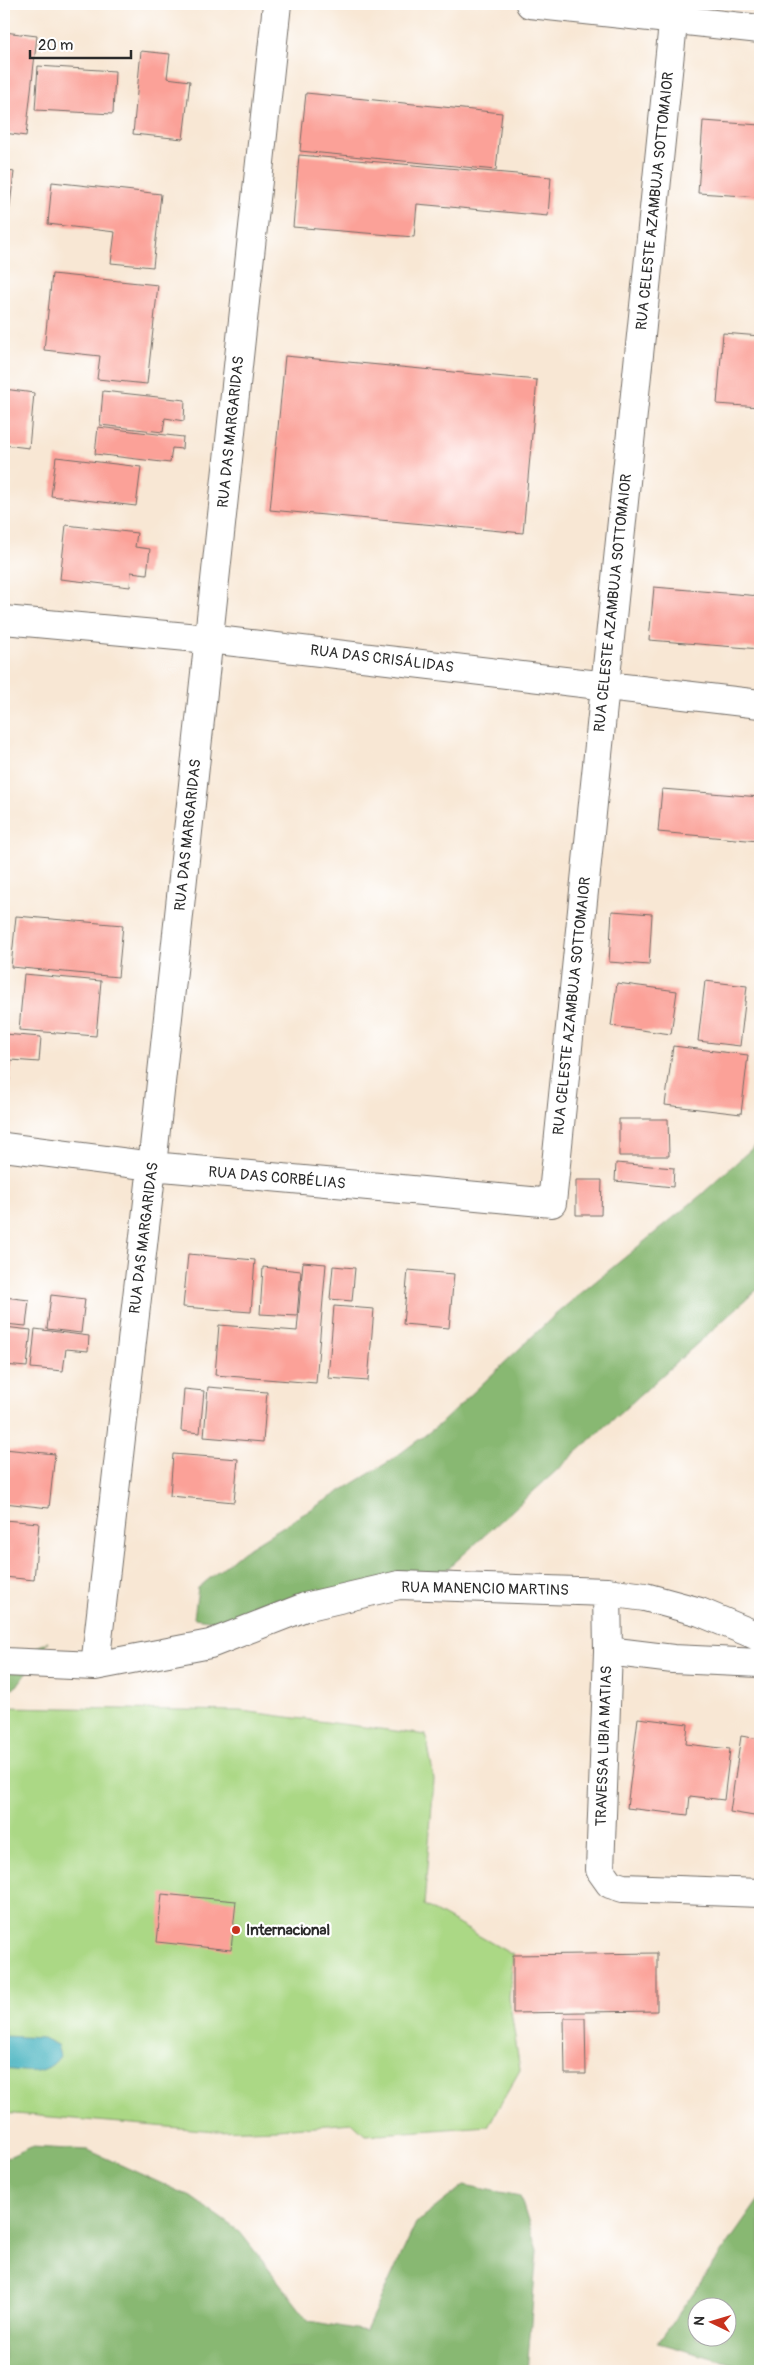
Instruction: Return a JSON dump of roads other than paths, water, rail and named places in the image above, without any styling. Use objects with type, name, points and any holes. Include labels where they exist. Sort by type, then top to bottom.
[{"type":"street","name":"RUA DAS MARGARIDAS","points":[[95,1666],[152,1166],[277,4]]},
{"type":"street","points":[[530,4],[674,12],[760,29]]},
{"type":"street","name":"RUA CELESTE AZAMBUJA SOTTOMAIOR","points":[[552,1203],[674,12]]},
{"type":"street","name":"RUA DAS CRISÁLIDAS","points":[[4,620],[209,638],[760,704]]},
{"type":"street","name":"RUA DAS CORBÉLIAS","points":[[4,1147],[152,1166],[552,1203]]},
{"type":"street","name":"RUA MANENCIO MARTINS","points":[[4,1662],[95,1666],[210,1644],[305,1607],[399,1585],[607,1592],[645,1596],[700,1612],[760,1637]]},
{"type":"street","name":"TRAVESSA LIBIA MATIAS","points":[[607,1592],[608,1651],[600,1870],[610,1884],[623,1888],[760,1893]]},
{"type":"street","points":[[608,1651],[673,1659],[760,1663]]},
{"type":"water","points":[[4,2036],[43,2038],[57,2045],[60,2056],[54,2063],[42,2070],[4,2069]]},
{"type":"place","name":"Internacional","points":[[236,1930]]}]
